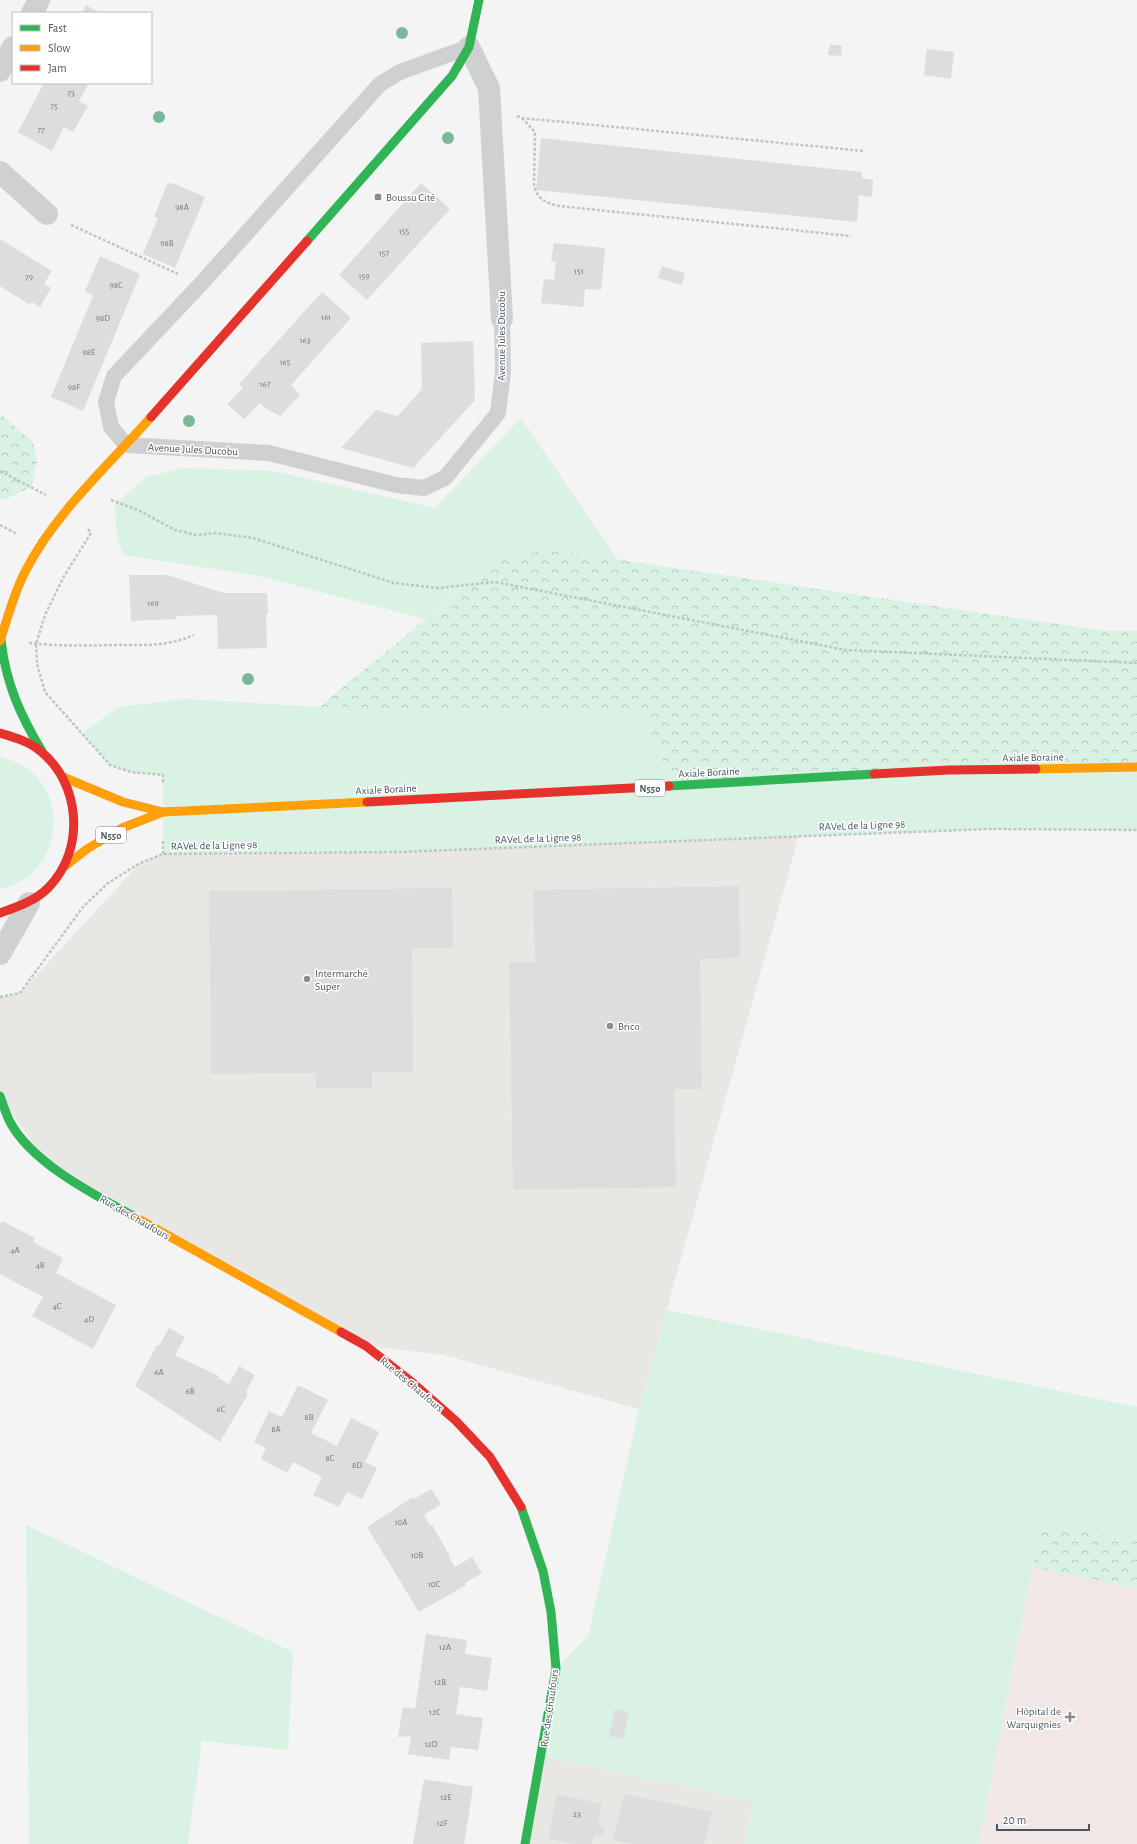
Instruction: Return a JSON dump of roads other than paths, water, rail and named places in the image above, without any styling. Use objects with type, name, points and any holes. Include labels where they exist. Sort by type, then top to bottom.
[{"type":"street","points":[[33,12],[39,0]]},
{"type":"street","name":"Avenue Jules Ducobu","points":[[43,753],[26,726],[9,688],[3,667],[0,641],[13,600],[26,570],[41,545],[70,507],[452,76],[469,47],[479,0]]},
{"type":"street","name":"Avenue Jules Ducobu","points":[[469,47],[489,88],[502,320]]},
{"type":"street","points":[[0,70],[12,49]]},
{"type":"street","points":[[0,172],[47,214]]},
{"type":"street","points":[[0,733],[20,739],[43,753],[63,777],[74,806],[74,837],[64,866],[49,887],[28,903],[0,913]]},
{"type":"street","name":"Axiale Boraine","points":[[63,777],[114,800],[137,807],[163,812],[949,770],[1137,767]]},
{"type":"street","name":"Axiale Boraine","points":[[64,866],[87,849],[122,828],[163,812]]},
{"type":"street","points":[[0,954],[28,903]]},
{"type":"street","name":"Rue des Chaufours","points":[[0,1096],[10,1122],[27,1145],[48,1164],[101,1198],[366,1346],[414,1383],[456,1421],[490,1457],[521,1507],[543,1571],[551,1612],[556,1669],[525,1844]]},
{"type":"lane","points":[[126,445],[111,427],[106,402],[114,376],[200,285],[380,84],[400,72],[469,47]]},
{"type":"lane","name":"Avenue Jules Ducobu","points":[[126,445],[269,453],[396,485],[424,488],[445,478],[498,413],[503,372],[502,320]]},
{"type":"place","name":"Boussu Cité","points":[[378,197]]},
{"type":"place","name":"Intermarché Super","points":[[307,979]]},
{"type":"place","name":"Brico","points":[[610,1026]]},
{"type":"place","name":"Hôpital de Warquignies","points":[[1070,1717]]}]
